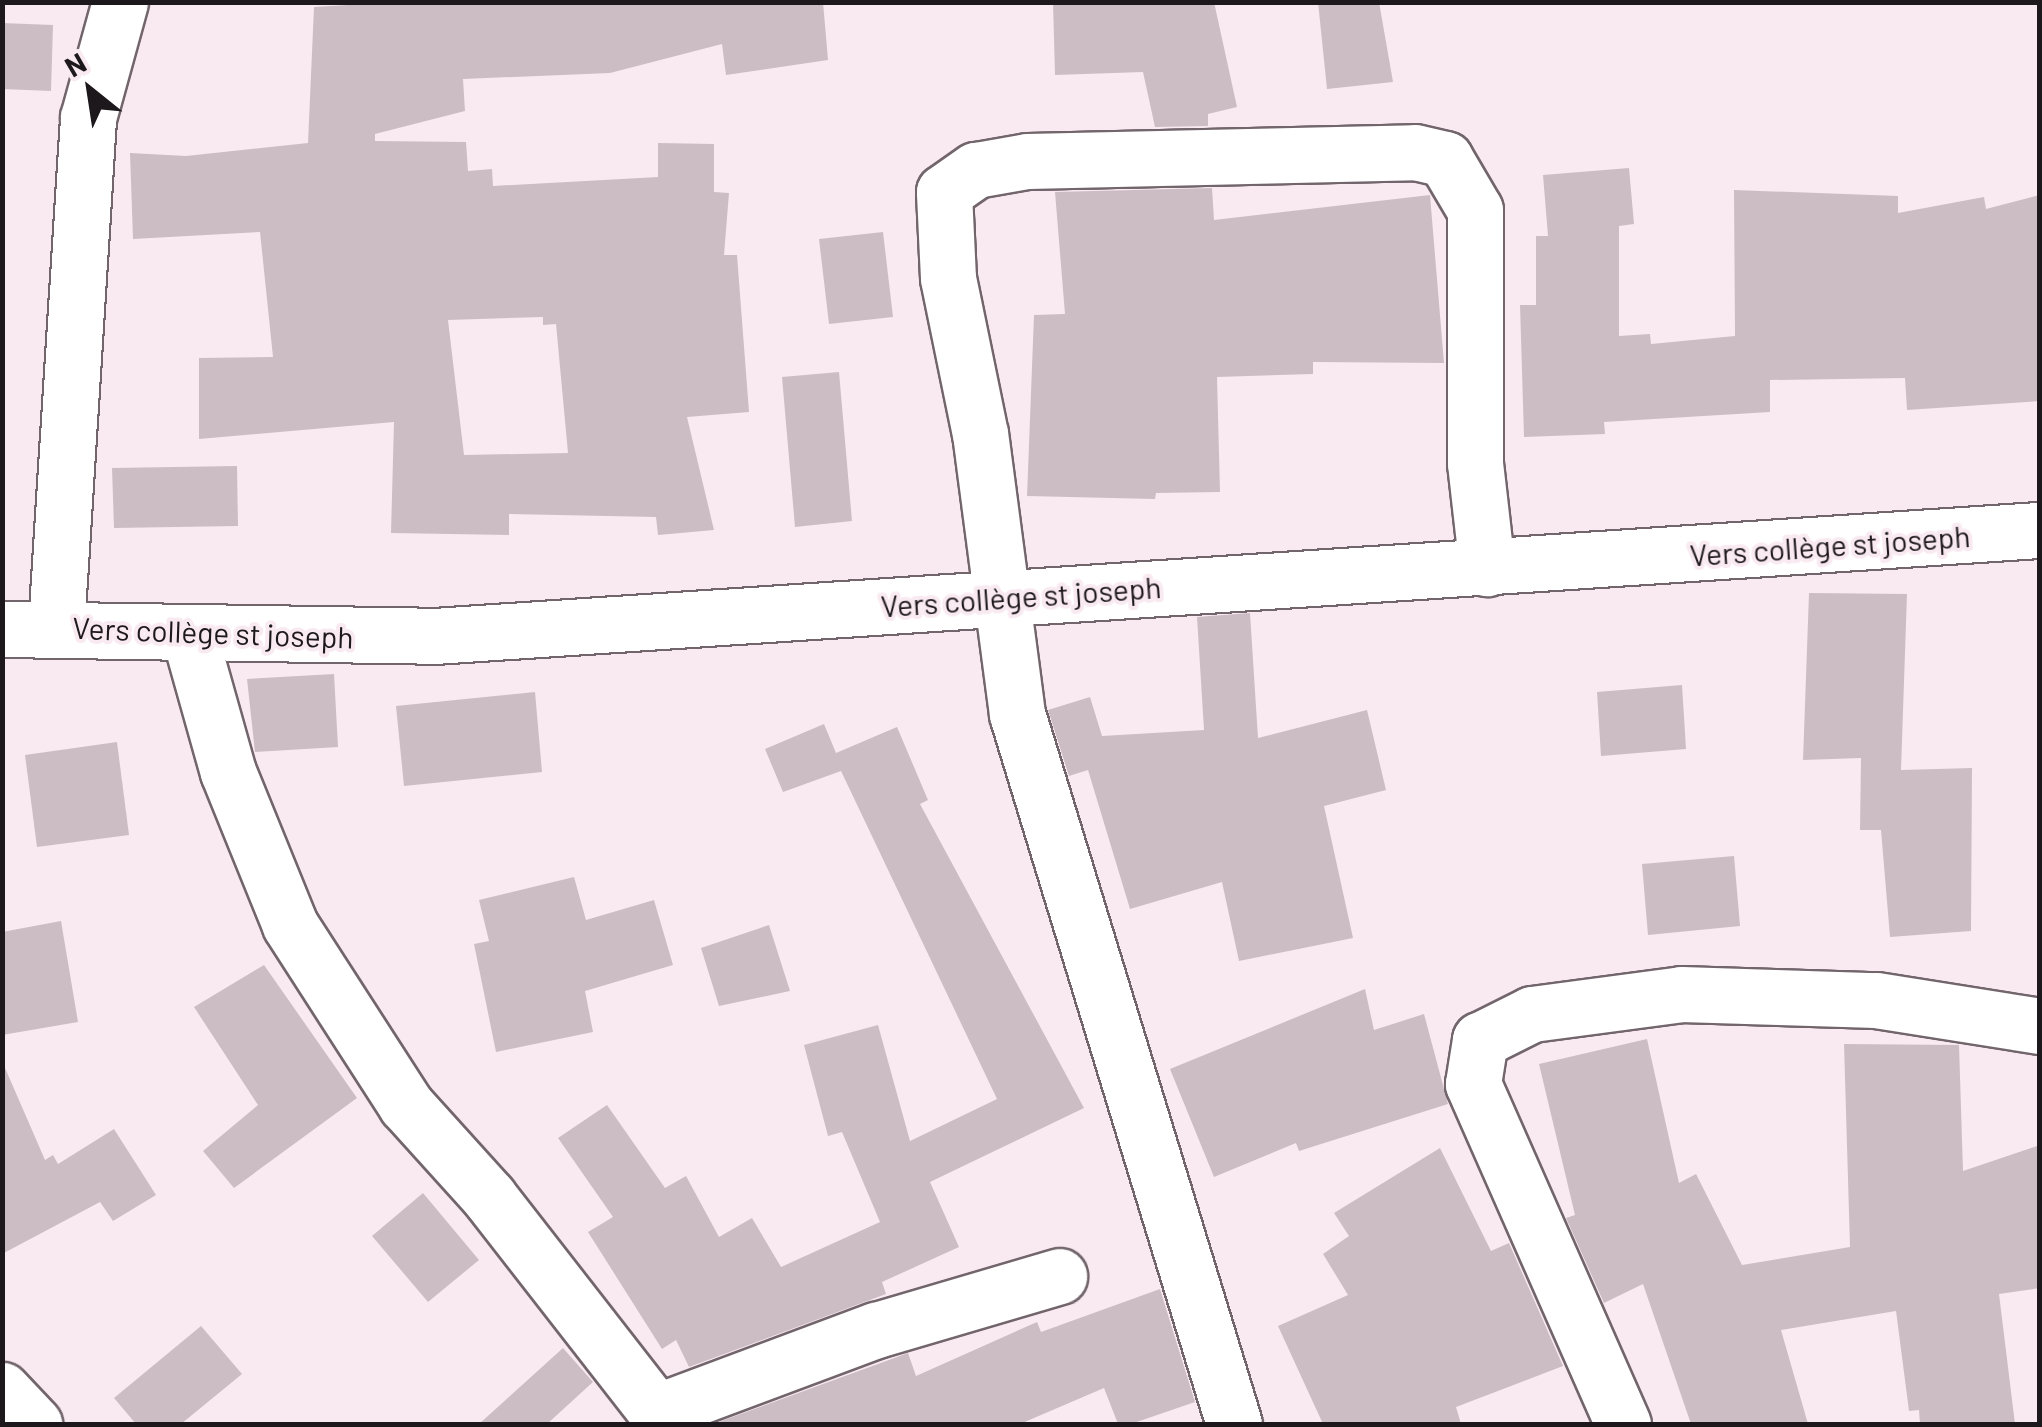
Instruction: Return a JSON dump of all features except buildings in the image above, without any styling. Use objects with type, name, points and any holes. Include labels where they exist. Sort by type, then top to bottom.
[{"type":"street","points":[[29,628],[88,118],[120,2]]},
{"type":"street","points":[[1234,1424],[1050,836],[1017,714],[942,211],[944,192],[976,170],[1027,161],[1415,152],[1445,159],[1475,210],[1476,463],[1487,568]]},
{"type":"street","name":"Vers collège st joseph","points":[[29,628],[190,637],[434,636],[2040,530]]},
{"type":"street","points":[[190,637],[228,772],[290,925],[406,1105],[662,1418],[739,1377],[1058,1276]]},
{"type":"street","points":[[1623,1424],[1473,1084],[1480,1040],[1532,1014],[1680,994],[1876,1000],[2040,1026]]},
{"type":"street","points":[[2,1390],[34,1424]]}]
